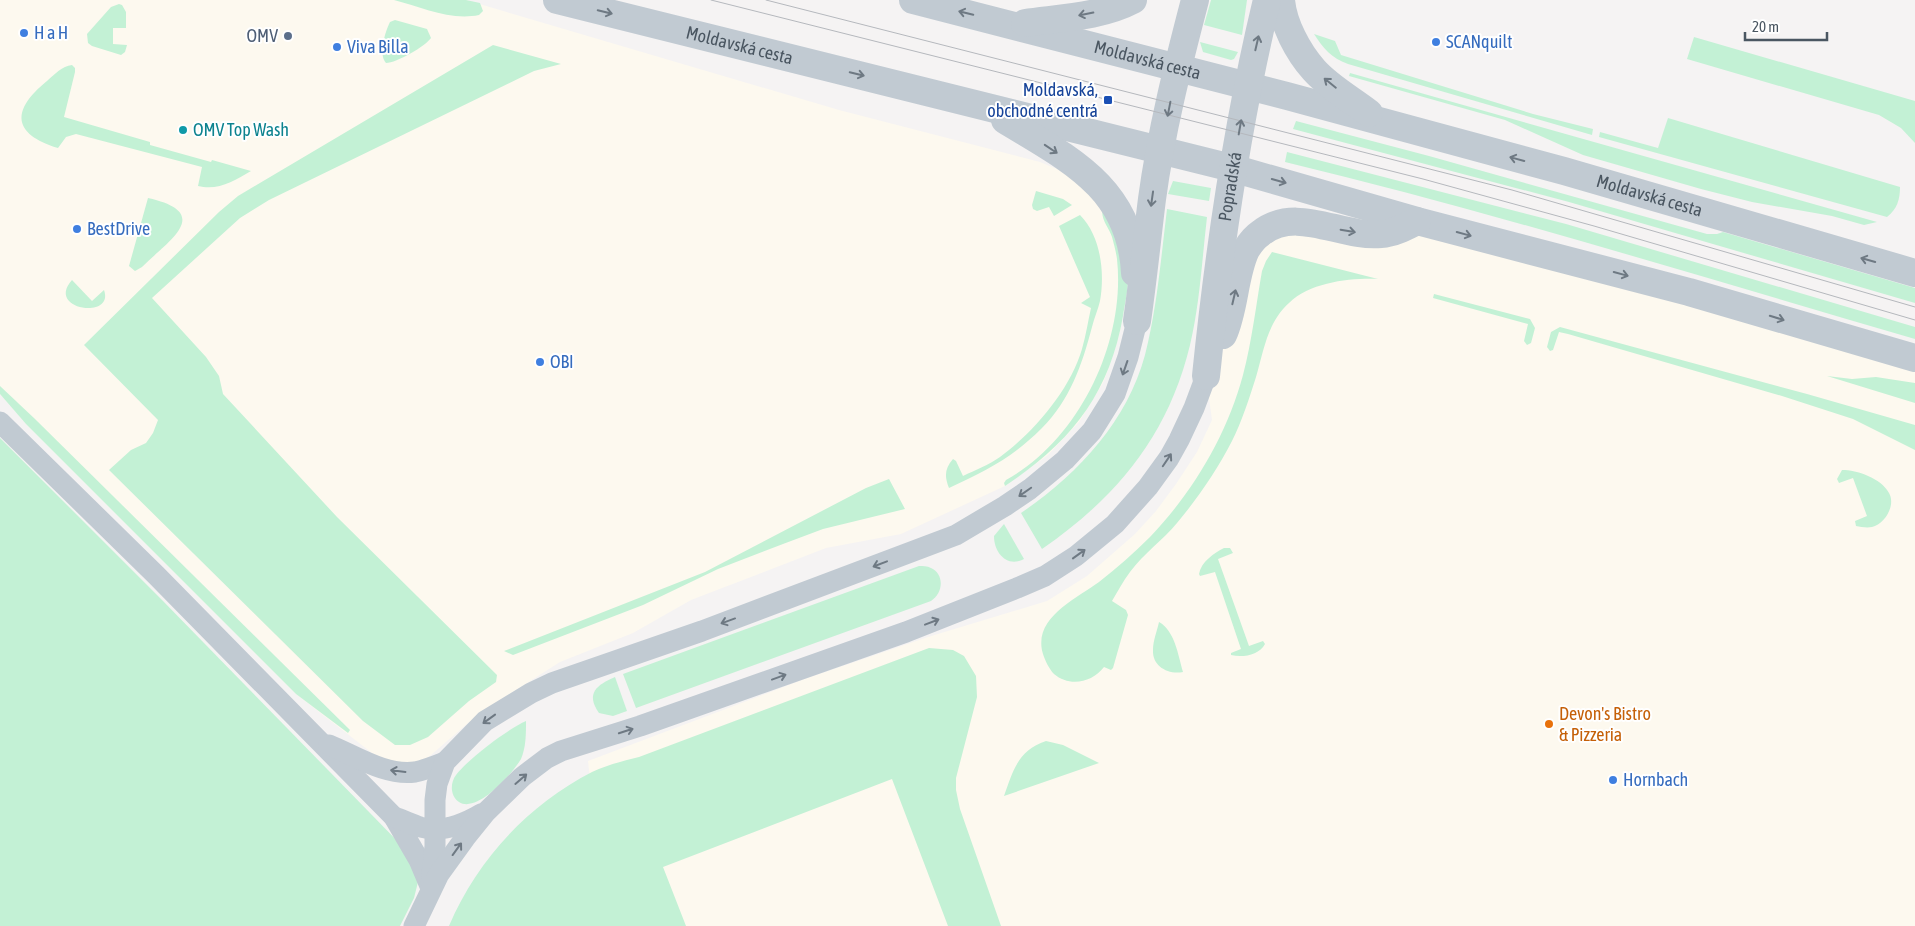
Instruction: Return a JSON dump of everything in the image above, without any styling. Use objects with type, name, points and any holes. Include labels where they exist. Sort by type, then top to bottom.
[{"type":"street","name":"Moldavská cesta","points":[[557,0],[1232,168],[1417,221],[1689,292],[1915,358]]},
{"type":"street","name":"Moldavská cesta","points":[[913,0],[1178,68],[1564,172],[1915,273]]},
{"type":"street","points":[[1014,25],[1086,14],[1108,9],[1132,0]]},
{"type":"street","points":[[431,889],[437,784],[445,762],[485,721],[538,690],[702,631],[956,534],[1030,489],[1066,460],[1092,431],[1115,394],[1138,321],[1152,198],[1160,151],[1195,0]]},
{"type":"street","name":"Popradská","points":[[1206,376],[1232,168],[1267,0]]},
{"type":"street","name":"Moldavská cesta","points":[[1281,0],[1286,22],[1299,47],[1314,69],[1383,123]]},
{"type":"street","name":"Moldavská cesta","points":[[980,105],[1076,166],[1108,194],[1124,222],[1132,251],[1135,267],[1138,321]]},
{"type":"street","points":[[414,926],[431,889],[450,859],[486,812],[522,778],[547,758],[561,751],[640,726],[906,632],[1045,576],[1096,541],[1138,500],[1169,458],[1179,440],[1225,332],[1247,248],[1256,236],[1267,228],[1279,223],[1298,222],[1360,233],[1380,234],[1391,233],[1417,221]]},
{"type":"street","points":[[0,422],[136,555],[394,817],[419,860],[431,889]]},
{"type":"street","points":[[321,741],[384,769],[400,772],[416,772],[445,762]]},
{"type":"street","points":[[394,817],[435,830],[471,820],[486,812]]},
{"type":"shaded area","points":[[0,0],[466,0],[839,110],[1040,162],[1064,172],[1108,210],[1126,295],[1120,332],[1113,356],[1103,383],[1079,422],[1048,455],[1005,486],[901,534],[826,548],[691,600],[633,633],[560,662],[500,700],[468,723],[422,761],[412,764],[387,761],[372,753],[296,694],[26,424],[0,394]]},
{"type":"shaded area","points":[[1400,229],[1915,359],[1915,926],[640,926],[590,779],[588,761],[802,680],[928,637],[1047,601],[1087,576],[1135,534],[1156,511],[1197,452],[1212,420],[1206,376],[1256,236]]},
{"type":"green space","points":[[394,0],[466,0],[480,3],[483,11],[479,15],[447,15]]},
{"type":"green space","points":[[1211,0],[1247,0],[1242,35],[1204,25]]},
{"type":"green space","points":[[119,4],[122,5],[126,12],[126,28],[113,28],[113,44],[127,45],[125,52],[121,55],[92,46],[88,43],[87,34],[111,7]]},
{"type":"green space","points":[[395,20],[427,29],[431,38],[410,54],[386,63],[382,49],[383,43],[390,22]]},
{"type":"green space","points":[[1314,34],[1335,41],[1341,55],[1533,114],[1593,129],[1592,135],[1348,64],[1328,52]]},
{"type":"green space","points":[[1694,37],[1915,101],[1915,143],[1901,128],[1879,115],[1687,59]]},
{"type":"green space","points":[[1200,42],[1238,52],[1234,59],[1231,60],[1203,52]]},
{"type":"green space","points":[[493,45],[561,64],[534,71],[269,200],[240,218],[152,298],[206,357],[219,376],[223,394],[337,517],[497,675],[496,682],[469,701],[428,737],[410,745],[395,745],[363,721],[109,470],[131,450],[146,443],[153,433],[158,420],[84,345],[219,212],[238,196]]},
{"type":"green space","points":[[72,65],[75,68],[75,72],[64,117],[150,142],[150,145],[251,171],[219,186],[198,186],[202,167],[76,134],[66,137],[58,148],[32,136],[25,128],[22,120],[27,102],[35,92],[59,71]]},
{"type":"green space","points":[[1350,73],[1877,222],[1864,225],[1832,216],[1752,202],[1701,189],[1583,155],[1505,120],[1349,76]]},
{"type":"green space","points":[[1668,118],[1900,187],[1897,204],[1887,217],[1599,137],[1600,132],[1658,148]]},
{"type":"green space","points":[[1296,121],[1429,156],[1707,234],[1723,232],[1915,288],[1915,303],[1569,202],[1293,129]]},
{"type":"green space","points":[[1287,152],[1566,224],[1915,327],[1915,339],[1522,224],[1285,162]]},
{"type":"green space","points":[[1173,181],[1211,188],[1209,201],[1168,194]]},
{"type":"green space","points":[[1036,191],[1063,199],[1072,205],[1054,216],[1049,207],[1037,211],[1033,209],[1032,205]]},
{"type":"green space","points":[[148,198],[168,204],[179,211],[182,220],[180,228],[173,238],[142,267],[135,271],[129,266]]},
{"type":"green space","points":[[1104,205],[1123,254],[1128,281],[1117,344],[1108,370],[1084,414],[1068,434],[1049,452],[1005,486],[1006,480],[1032,462],[1055,440],[1076,414],[1092,386],[1105,355],[1114,323],[1118,291],[1117,256],[1112,237],[1103,218],[1102,209]]},
{"type":"green space","points":[[1167,209],[1207,217],[1196,313],[1190,345],[1180,378],[1168,408],[1136,462],[1094,508],[1042,549],[1021,513],[1042,498],[1080,464],[1113,424],[1126,403],[1145,355],[1153,319]]},
{"type":"green space","points":[[1080,215],[1093,233],[1097,244],[1102,279],[1099,304],[1074,381],[1052,417],[1020,448],[999,462],[949,488],[946,472],[953,459],[956,461],[963,476],[1000,457],[1038,423],[1069,380],[1083,344],[1091,308],[1081,303],[1090,297],[1059,226]]},
{"type":"green space","points":[[1272,252],[1378,279],[1355,279],[1319,286],[1298,296],[1282,311],[1267,337],[1245,410],[1220,463],[1200,494],[1177,523],[1130,572],[1112,601],[1126,610],[1128,615],[1113,668],[1111,670],[1104,667],[1087,680],[1066,681],[1054,674],[1046,662],[1041,641],[1044,630],[1058,611],[1106,577],[1150,537],[1166,520],[1207,462],[1228,419],[1243,375],[1262,271]]},
{"type":"green space","points":[[72,280],[92,301],[104,290],[105,299],[100,305],[92,308],[82,308],[73,304],[67,298],[66,290]]},
{"type":"green space","points":[[1434,294],[1530,319],[1535,328],[1531,343],[1527,345],[1524,341],[1528,324],[1433,298]]},
{"type":"green space","points":[[1560,327],[1915,425],[1915,450],[1853,419],[1782,396],[1568,334],[1559,332],[1553,350],[1550,351],[1547,347],[1551,332]]},
{"type":"green space","points":[[1827,376],[1852,379],[1876,377],[1915,383],[1915,403]]},
{"type":"green space","points":[[0,386],[350,730],[348,733],[296,694],[26,424],[0,394]]},
{"type":"green space","points":[[0,438],[163,601],[411,855],[418,882],[414,898],[400,926],[0,926]]},
{"type":"green space","points":[[1842,470],[1855,471],[1875,479],[1889,493],[1891,498],[1890,508],[1885,518],[1877,525],[1872,527],[1856,526],[1855,521],[1867,516],[1853,478],[1839,483],[1837,479]]},
{"type":"green space","points":[[889,479],[905,509],[823,529],[718,569],[643,605],[513,655],[504,651],[705,572],[866,488]]},
{"type":"green space","points":[[1004,524],[1024,559],[1012,562],[1003,557],[996,548],[994,536]]},
{"type":"green space","points":[[1224,548],[1230,548],[1233,553],[1218,559],[1249,646],[1263,641],[1265,644],[1259,651],[1250,655],[1231,655],[1231,653],[1241,649],[1215,572],[1200,576],[1199,574],[1205,562]]},
{"type":"green space","points":[[919,566],[931,568],[939,575],[940,589],[931,601],[636,708],[623,674]]},
{"type":"green space","points":[[1159,622],[1169,631],[1172,637],[1183,672],[1167,671],[1155,661],[1153,647]]},
{"type":"green space","points":[[929,648],[953,650],[964,656],[976,676],[977,697],[956,778],[956,790],[960,809],[1001,926],[948,926],[892,779],[663,867],[686,926],[449,926],[474,879],[507,837],[526,818],[569,785],[603,767],[639,757]]},
{"type":"green space","points":[[615,677],[627,711],[613,716],[599,713],[593,700],[595,690],[603,683]]},
{"type":"green space","points":[[526,721],[523,754],[503,782],[475,802],[467,804],[459,802],[454,796],[452,789],[456,775],[469,761],[489,745]]},
{"type":"green space","points":[[1046,741],[1063,745],[1099,763],[1004,796],[1018,762],[1029,750]]},
{"type":"tram line","points":[[711,0],[1423,179],[1594,226],[1915,320]]},
{"type":"tram line","points":[[766,0],[1512,190],[1915,307]]},
{"type":"place","name":"H a H","points":[[24,33]]},
{"type":"place","name":"OMV","points":[[288,36]]},
{"type":"place","name":"SCANquilt","points":[[1436,42]]},
{"type":"place","name":"Viva Billa","points":[[337,47]]},
{"type":"place","name":"Moldavská, obchodné centrá","points":[[1108,100]]},
{"type":"place","name":"OMV Top Wash","points":[[183,130]]},
{"type":"place","name":"BestDrive","points":[[77,229]]},
{"type":"place","name":"OBI","points":[[540,362]]},
{"type":"place","name":"Devon's Bistro & Pizzeria","points":[[1549,724]]},
{"type":"place","name":"Hornbach","points":[[1613,780]]}]
